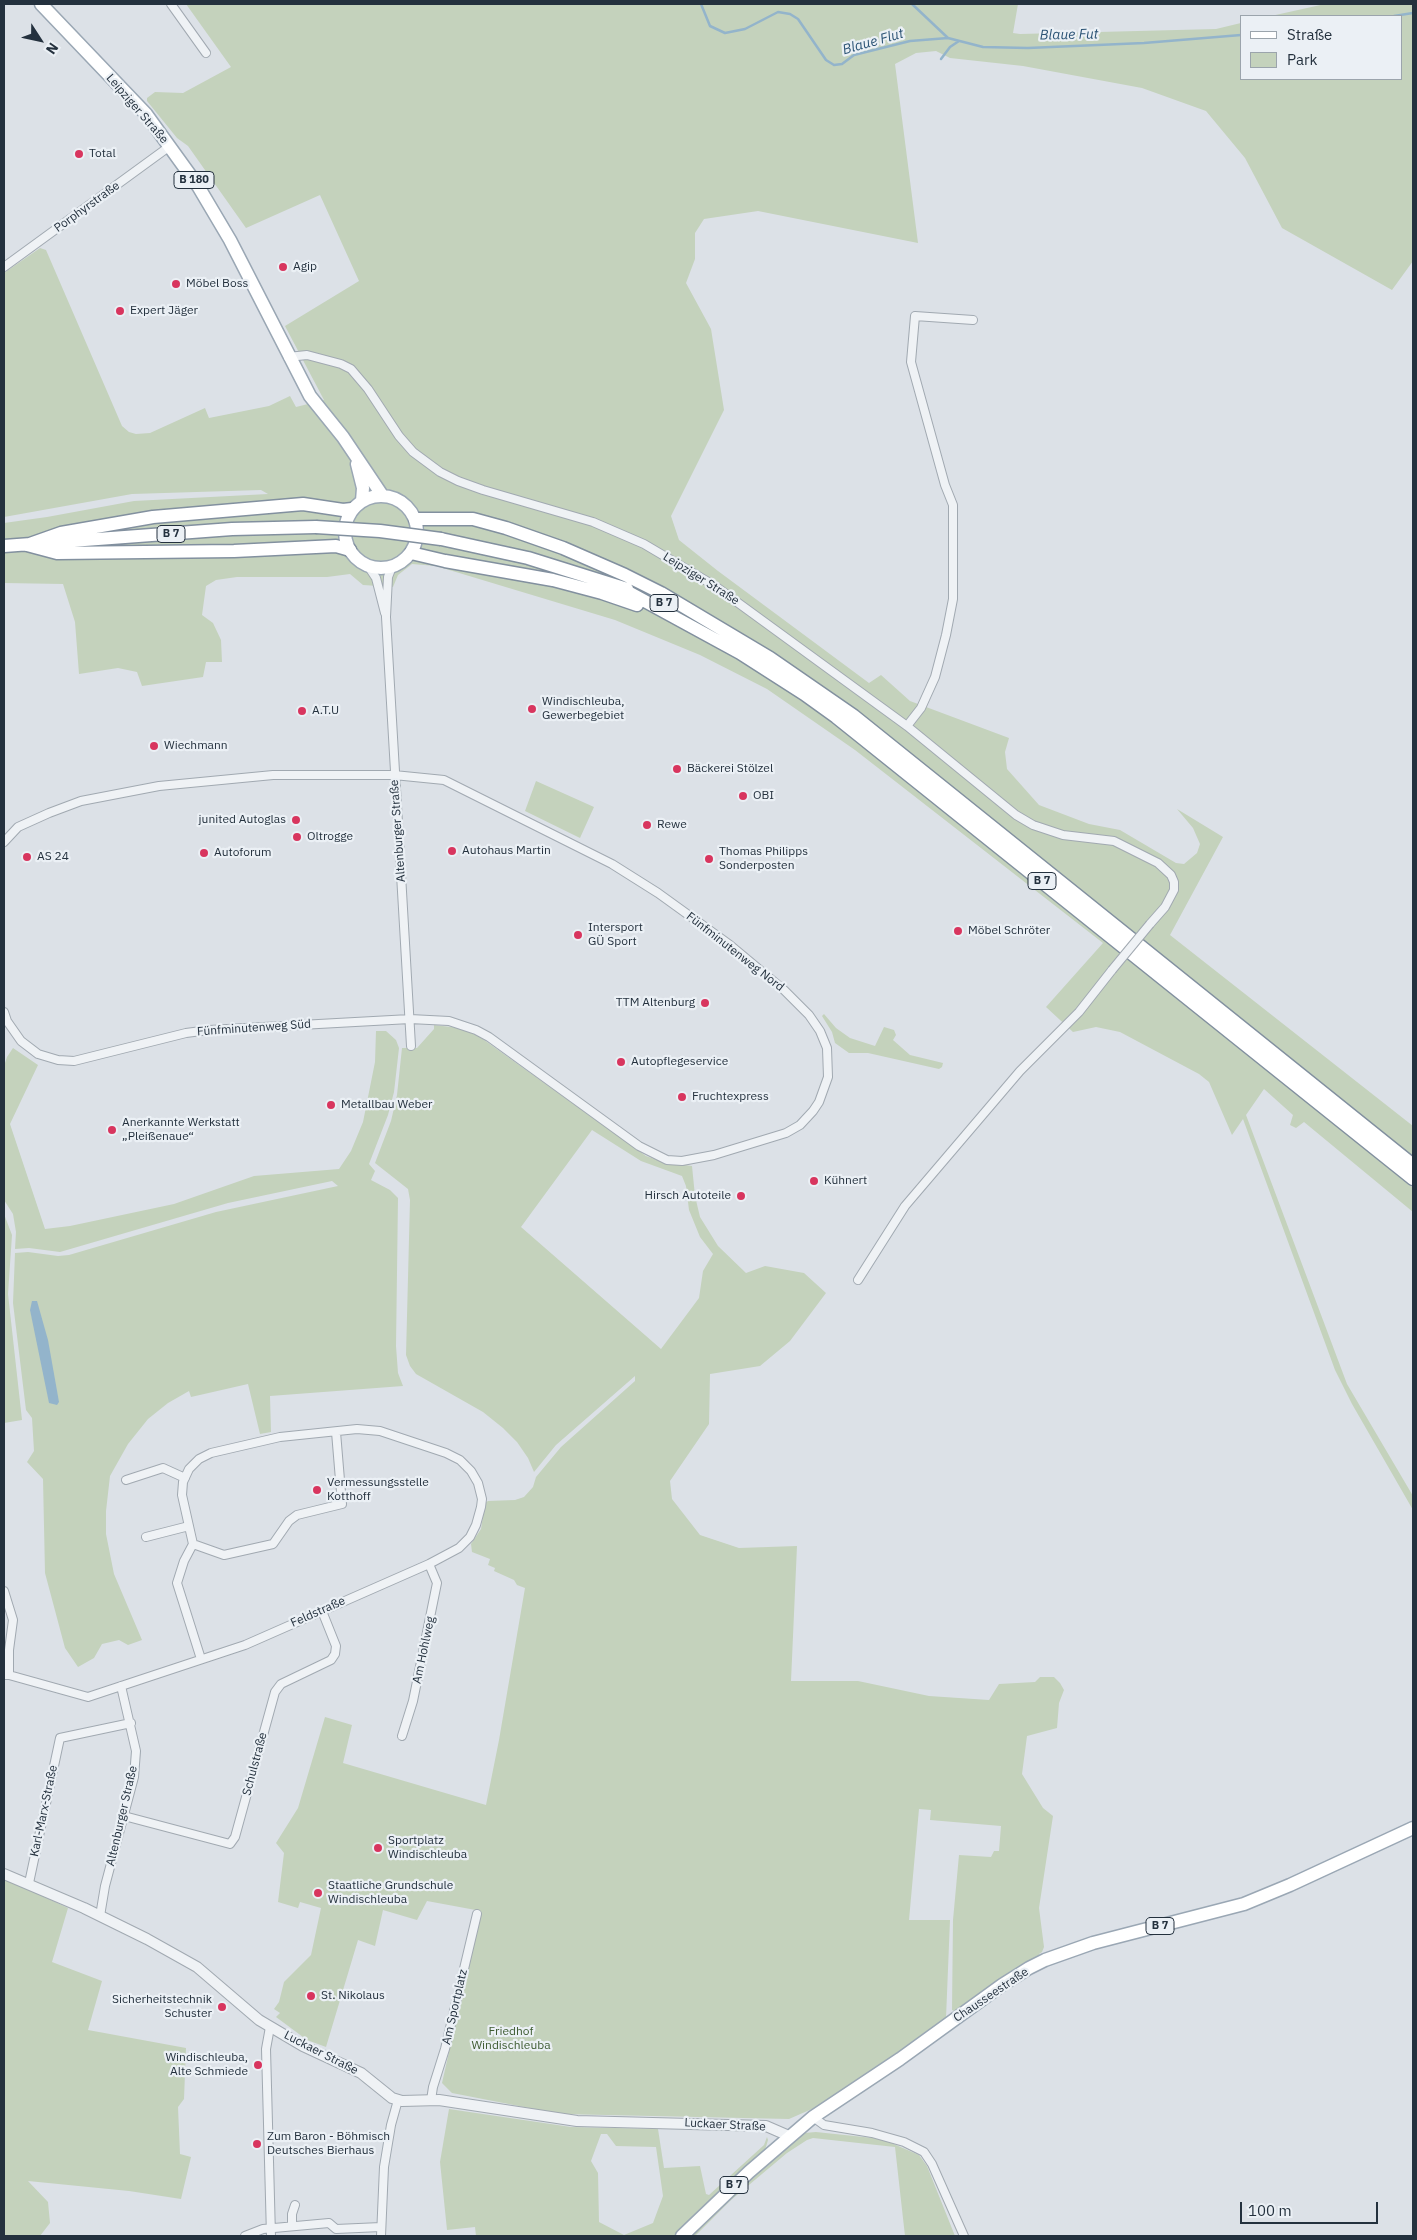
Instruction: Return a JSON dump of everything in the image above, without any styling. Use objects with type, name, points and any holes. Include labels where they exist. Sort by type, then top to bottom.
[{"type":"main road","name":"Leipziger Straße","points":[[41,4],[146,114],[170,146],[225,231],[288,357],[310,396],[343,437],[382,495]]},
{"type":"main road","name":"Leipziger Straße","points":[[353,451],[362,483],[362,501]]},
{"type":"main road","points":[[382,495],[399,500],[411,511],[418,532],[412,552],[403,561],[392,567],[380,569],[368,566],[358,560],[350,550],[345,534],[348,517],[352,509],[362,501],[382,495]]},
{"type":"main road","points":[[27,545],[61,533],[153,518],[303,504],[343,510],[352,509]]},
{"type":"main road","points":[[415,519],[473,519],[536,538],[625,575],[695,611],[708,622]]},
{"type":"main road","name":"B 7","points":[[4,546],[232,529],[316,527],[387,531],[442,539],[528,558],[633,590],[708,622],[770,658],[854,716],[1413,1165]]},
{"type":"main road","points":[[27,545],[58,553],[243,550],[336,546],[350,550]]},
{"type":"main road","points":[[412,552],[445,561],[553,580],[602,593],[639,606],[654,608]]},
{"type":"main road","name":"B 7","points":[[619,587],[654,608],[740,653],[836,717],[1413,1179]]},
{"type":"main road","name":"Chausseestraße","points":[[789,2136],[813,2117],[900,2059],[1002,1985],[1046,1960],[1093,1943],[1244,1904],[1413,1828]]},
{"type":"main road","name":"B 7","points":[[682,2236],[716,2202],[789,2136]]},
{"type":"street","points":[[171,4],[206,53]]},
{"type":"street","name":"Porphyrstraße","points":[[5,263],[170,146]]},
{"type":"street","points":[[907,726],[921,708],[931,685],[946,636],[953,599],[953,504],[945,485],[911,362],[915,316],[973,320]]},
{"type":"street","name":"Leipziger Straße","points":[[288,357],[307,355],[341,364],[350,369],[358,376],[404,442],[425,462],[440,472],[483,490],[593,522],[644,544],[692,572],[736,600],[907,726],[1016,815],[1033,825],[1063,835],[1114,841],[1158,863],[1171,875],[1174,882],[1174,890],[1165,907],[1079,1012],[1020,1071],[905,1206],[858,1280]]},
{"type":"street","name":"Altenburger Straße","points":[[368,566],[376,578],[386,617]]},
{"type":"street","name":"Altenburger Straße","points":[[392,567],[388,577],[386,617],[411,1046]]},
{"type":"street","points":[[4,842],[18,827],[48,812],[81,801],[159,786],[273,775],[394,775]]},
{"type":"street","name":"Fünfminutenweg Nord","points":[[394,775],[444,780],[454,784],[612,864],[658,893],[764,972],[809,1015],[820,1031],[827,1048],[828,1077],[819,1102],[813,1111],[800,1124],[786,1133],[697,1159],[667,1160],[640,1146],[489,1037],[476,1030],[449,1022],[410,1020]]},
{"type":"street","name":"Fünfminutenweg Süd","points":[[4,1012],[6,1021],[21,1041],[38,1054],[58,1060],[74,1061],[186,1033],[209,1030],[410,1020]]},
{"type":"street","name":"Feldstraße","points":[[6,1675],[88,1697],[245,1645],[429,1564],[458,1548],[470,1537],[476,1525],[482,1499],[478,1483],[471,1471],[460,1460],[446,1453],[380,1431],[357,1429],[336,1432]]},
{"type":"street","points":[[193,1544],[224,1555],[273,1544],[289,1521],[297,1515],[342,1504],[336,1432],[280,1437],[211,1453],[199,1459],[185,1478],[182,1495],[193,1544],[184,1561],[178,1583],[201,1659]]},
{"type":"street","points":[[126,1480],[163,1468],[185,1478]]},
{"type":"street","points":[[146,1537],[189,1526]]},
{"type":"street","name":"Am Hohlweg","points":[[402,1736],[413,1701],[437,1583],[429,1564]]},
{"type":"street","points":[[4,1591],[13,1620],[6,1675]]},
{"type":"street","name":"Schulstraße","points":[[124,1816],[230,1844],[235,1837],[275,1692],[281,1684],[294,1676],[331,1660],[335,1654],[336,1646],[322,1611]]},
{"type":"street","name":"Altenburger Straße","points":[[100,1916],[105,1886],[134,1777],[136,1751],[121,1686]]},
{"type":"street","name":"Karl-Marx-Straße","points":[[29,1883],[60,1738],[131,1723]]},
{"type":"street","name":"Luckaer Straße","points":[[4,1874],[29,1883],[100,1916],[197,1967],[222,1986],[248,2012],[270,2027],[303,2046],[360,2073],[392,2098],[398,2100],[439,2100],[577,2121],[766,2126],[789,2136]]},
{"type":"street","name":"Am Sportplatz","points":[[430,2100],[432,2087],[445,2049],[477,1914]]},
{"type":"street","points":[[270,2027],[266,2049],[270,2232]]},
{"type":"street","points":[[381,2236],[384,2167],[391,2125],[398,2100]]},
{"type":"street","points":[[813,2117],[824,2125],[872,2133],[904,2142],[924,2152],[932,2164],[964,2236]]},
{"type":"street","points":[[292,2226],[292,2214],[295,2205]]},
{"type":"street","points":[[245,2236],[292,2226],[329,2223],[336,2232],[381,2227]]},
{"type":"green space","points":[[186,4],[1018,4],[1013,33],[1020,34],[1216,29],[1240,23],[1240,80],[1402,80],[1402,15],[1276,15],[1325,4],[1413,4],[1413,261],[1392,290],[1282,228],[1245,158],[1206,111],[1142,88],[1023,66],[950,58],[936,51],[916,53],[895,64],[918,243],[758,211],[704,219],[695,233],[695,259],[686,283],[711,329],[724,410],[671,516],[679,540],[869,683],[881,675],[910,701],[1009,738],[1005,752],[1007,769],[1039,805],[1089,824],[1120,830],[1176,863],[1184,864],[1197,853],[1200,844],[1193,828],[1177,809],[1223,837],[1170,935],[1413,1126],[1413,1159],[1274,1075],[1413,1188],[1413,1212],[1304,1122],[1296,1128],[1290,1125],[1293,1115],[1264,1089],[1246,1115],[1347,1384],[1413,1496],[1413,1510],[1352,1404],[1335,1370],[1243,1119],[1232,1135],[1209,1082],[1199,1074],[1120,1032],[1096,1027],[1073,1032],[1046,1007],[1103,943],[855,750],[767,689],[700,655],[615,620],[436,566],[412,564],[398,575],[393,587],[363,585],[350,574],[327,577],[237,577],[216,580],[206,586],[202,615],[213,623],[221,640],[222,662],[206,662],[203,677],[142,686],[137,672],[118,668],[79,674],[75,622],[63,584],[4,583],[4,523],[134,501],[268,494],[261,490],[132,494],[4,517],[4,273],[40,248],[46,250],[122,426],[129,432],[136,434],[150,433],[205,408],[209,418],[269,406],[290,396],[296,407],[324,400],[285,326],[359,281],[320,195],[246,228],[188,146],[177,138],[147,101],[147,98],[155,92],[183,93],[231,67]]},
{"type":"green space","points":[[536,781],[594,807],[580,838],[525,811]]},
{"type":"green space","points":[[824,1014],[836,1028],[850,1038],[875,1046],[884,1027],[894,1030],[896,1035],[893,1040],[910,1055],[943,1063],[942,1067],[939,1069],[868,1053],[849,1053],[835,1043],[832,1032],[822,1016]]},
{"type":"green space","name":"Friedhof Windischleuba","points":[[434,1025],[460,1028],[480,1037],[646,1156],[663,1162],[692,1166],[695,1196],[700,1217],[718,1246],[746,1273],[765,1266],[804,1273],[826,1293],[790,1341],[760,1366],[710,1374],[709,1424],[670,1481],[672,1499],[700,1535],[739,1548],[797,1546],[791,1681],[858,1681],[929,1696],[989,1700],[999,1684],[1035,1682],[1040,1677],[1054,1677],[1064,1690],[1059,1703],[1057,1728],[1027,1736],[1022,1774],[1043,1808],[1053,1816],[1039,1908],[1044,1947],[1039,1954],[1040,1957],[956,2012],[952,2010],[953,1920],[959,1855],[991,1857],[994,1851],[999,1851],[1001,1826],[930,1820],[931,1810],[919,1809],[909,1920],[950,1920],[946,2018],[941,2025],[821,2105],[789,2119],[560,2114],[452,2093],[442,2083],[481,1911],[427,1901],[417,1920],[383,1910],[375,1946],[358,1940],[326,2047],[307,2040],[276,2017],[280,2013],[274,2009],[279,2002],[284,1982],[311,1955],[321,1908],[300,1902],[298,1908],[278,1902],[284,1853],[276,1843],[298,1808],[325,1717],[352,1725],[343,1763],[486,1805],[525,1588],[517,1585],[514,1580],[494,1571],[495,1568],[488,1565],[490,1559],[472,1552],[471,1544],[481,1529],[485,1503],[488,1501],[515,1500],[524,1497],[533,1487],[536,1477],[561,1447],[635,1381],[635,1376],[556,1445],[534,1472],[528,1458],[517,1442],[503,1428],[483,1412],[416,1374],[410,1366],[406,1355],[410,1200],[408,1189],[375,1163],[391,1121],[397,1095],[402,1048],[417,1048],[434,1029]],"holes":[[[592,1130],[641,1161],[682,1176],[686,1186],[689,1210],[700,1237],[713,1254],[703,1271],[699,1298],[661,1349],[521,1227]]]},
{"type":"green space","points":[[376,1031],[386,1031],[396,1040],[399,1048],[394,1092],[388,1115],[369,1164],[375,1171],[371,1180],[390,1190],[398,1198],[396,1346],[398,1373],[403,1386],[270,1396],[271,1432],[260,1434],[248,1384],[191,1397],[189,1391],[168,1403],[148,1419],[128,1444],[110,1476],[106,1511],[106,1534],[114,1574],[142,1640],[128,1645],[119,1640],[102,1644],[94,1658],[78,1667],[65,1648],[45,1573],[43,1479],[27,1462],[34,1451],[32,1418],[26,1410],[13,1303],[15,1253],[69,1255],[216,1212],[338,1186],[332,1181],[228,1203],[60,1252],[29,1248],[15,1249],[16,1232],[13,1214],[4,1200],[4,1066],[7,1057],[13,1048],[38,1065],[10,1124],[45,1229],[70,1226],[174,1204],[254,1176],[339,1169],[351,1151],[363,1122],[375,1062]]},
{"type":"green space","points":[[4,1214],[12,1235],[8,1294],[22,1420],[4,1423]]},
{"type":"green space","points":[[4,1878],[68,1908],[52,1962],[102,1981],[88,2030],[186,2048],[184,2099],[178,2107],[180,2154],[191,2157],[181,2199],[129,2191],[28,2181],[48,2202],[50,2223],[40,2236],[4,2236]]},
{"type":"green space","points":[[449,2109],[571,2127],[658,2129],[664,2168],[700,2166],[706,2194],[709,2195],[764,2145],[767,2137],[768,2140],[765,2150],[676,2236],[476,2236],[475,2227],[447,2230],[440,2162]],"holes":[[[601,2134],[607,2134],[616,2146],[656,2147],[663,2196],[653,2223],[624,2235],[599,2222],[598,2173],[591,2161]]]},
{"type":"green space","points":[[816,2132],[873,2138],[889,2142],[919,2155],[927,2166],[955,2236],[905,2236],[895,2147],[813,2138],[787,2153],[731,2200],[695,2236],[691,2236],[731,2196],[797,2137],[804,2133]]},
{"type":"water","points":[[32,1301],[37,1301],[48,1340],[59,1402],[57,1405],[49,1403],[30,1310]]},
{"type":"waterway","name":"Blaue Flut","points":[[701,4],[710,26],[725,33],[745,29],[778,12],[790,14],[798,19],[826,60],[834,65],[842,64],[854,55],[910,41],[948,38]]},
{"type":"waterway","name":"Blaue Fut","points":[[912,4],[948,38],[983,47],[1028,48],[1144,43],[1240,35]]},
{"type":"waterway","name":"Blaue Fut","points":[[1400,15],[1413,13]]},
{"type":"waterway","points":[[941,59],[950,47],[959,41]]},
{"type":"place","name":"Total","points":[[79,154]]},
{"type":"place","name":"Agip","points":[[283,267]]},
{"type":"place","name":"Möbel Boss","points":[[176,284]]},
{"type":"place","name":"Expert Jäger","points":[[120,311]]},
{"type":"place","name":"Windischleuba, Gewerbegebiet","points":[[532,709]]},
{"type":"place","name":"A.T.U","points":[[302,711]]},
{"type":"place","name":"Wiechmann","points":[[154,746]]},
{"type":"place","name":"Bäckerei Stölzel","points":[[677,769]]},
{"type":"place","name":"OBI","points":[[743,796]]},
{"type":"place","name":"junited Autoglas","points":[[296,820]]},
{"type":"place","name":"Rewe","points":[[647,825]]},
{"type":"place","name":"Oltrogge","points":[[297,837]]},
{"type":"place","name":"Autohaus Martin","points":[[452,851]]},
{"type":"place","name":"Autoforum","points":[[204,853]]},
{"type":"place","name":"AS 24","points":[[27,857]]},
{"type":"place","name":"Thomas Philipps Sonderposten","points":[[709,859]]},
{"type":"place","name":"Möbel Schröter","points":[[958,931]]},
{"type":"place","name":"Intersport GÜ Sport","points":[[578,935]]},
{"type":"place","name":"TTM Altenburg","points":[[705,1003]]},
{"type":"place","name":"Autopflegeservice","points":[[621,1062]]},
{"type":"place","name":"Fruchtexpress","points":[[682,1097]]},
{"type":"place","name":"Metallbau Weber","points":[[331,1105]]},
{"type":"place","name":"Anerkannte Werkstatt „Pleißenaue“","points":[[112,1130]]},
{"type":"place","name":"Kühnert","points":[[814,1181]]},
{"type":"place","name":"Hirsch Autoteile","points":[[741,1196]]},
{"type":"place","name":"Vermessungsstelle Kotthoff","points":[[317,1490]]},
{"type":"place","name":"Sportplatz Windischleuba","points":[[378,1848]]},
{"type":"place","name":"Staatliche Grundschule Windischleuba","points":[[318,1893]]},
{"type":"place","name":"St. Nikolaus","points":[[311,1996]]},
{"type":"place","name":"Sicherheitstechnik Schuster","points":[[222,2007]]},
{"type":"place","name":"Windischleuba, Alte Schmiede","points":[[258,2065]]},
{"type":"place","name":"Zum Baron - Böhmisch Deutsches Bierhaus","points":[[257,2144]]}]
